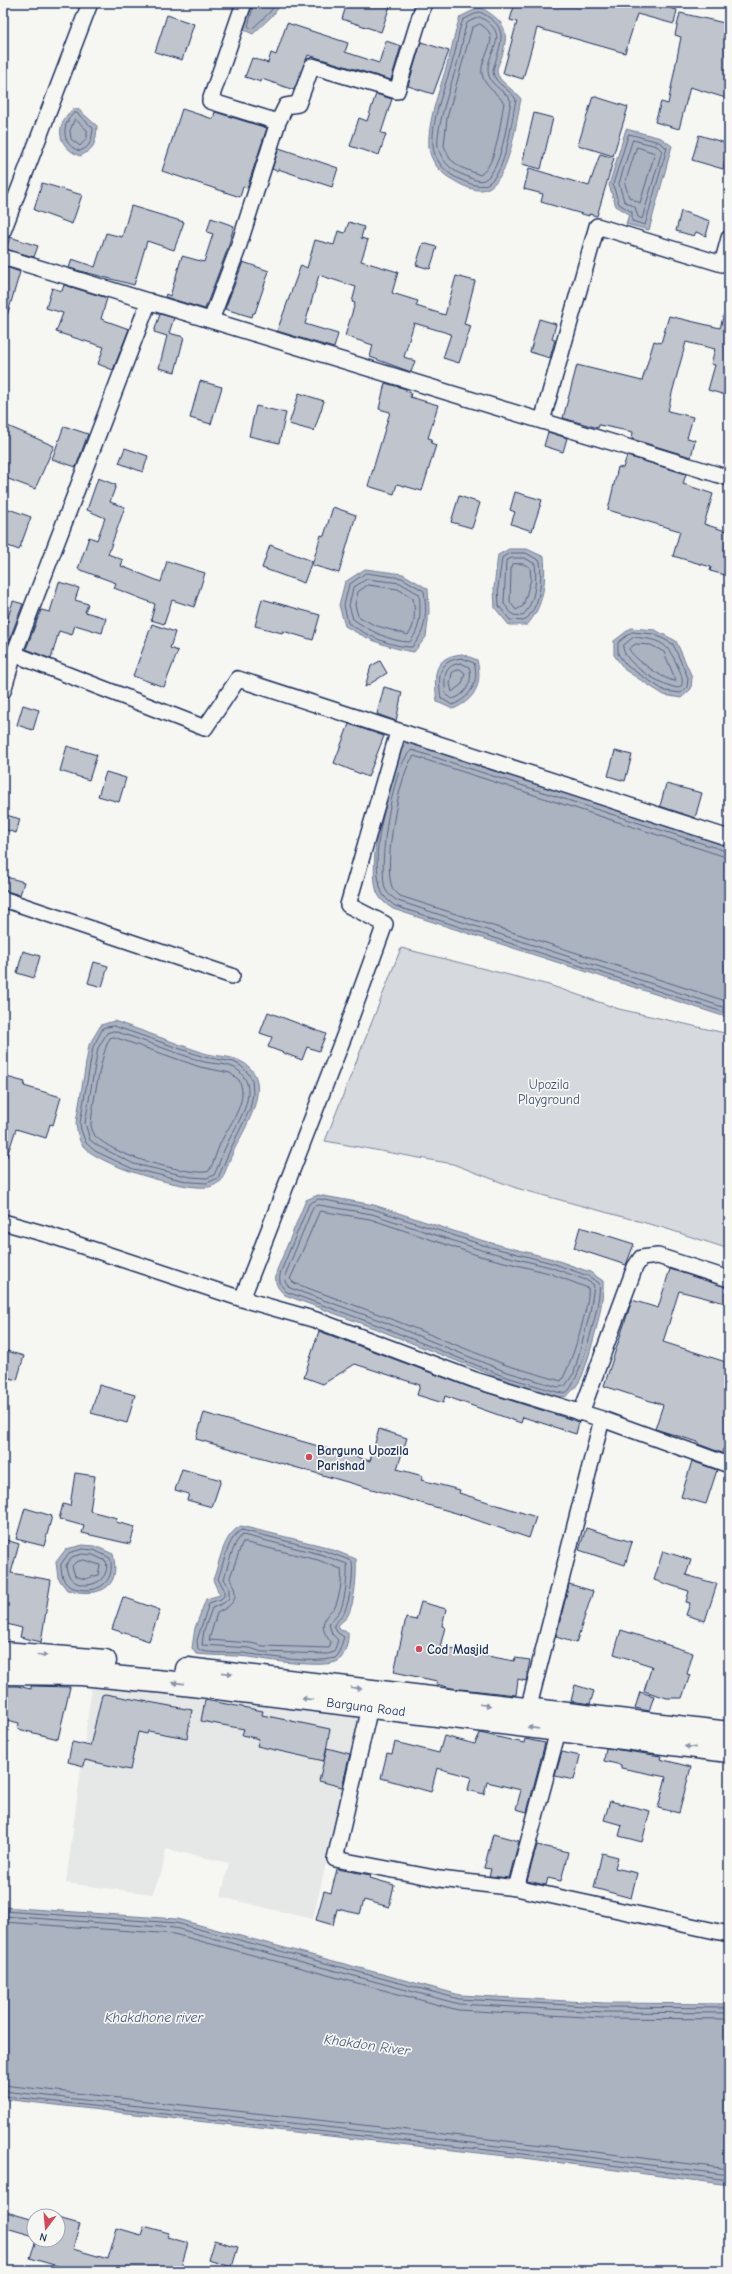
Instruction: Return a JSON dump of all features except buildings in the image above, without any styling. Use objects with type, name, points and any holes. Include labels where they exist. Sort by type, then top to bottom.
[{"type":"main road","name":"Barguna Road","points":[[3,1653],[313,1683],[729,1733]]},
{"type":"main road","name":"Barguna Road","points":[[3,1673],[81,1674],[184,1684],[729,1751]]},
{"type":"street","points":[[3,231],[90,3]]},
{"type":"street","points":[[244,3],[210,101],[278,122]]},
{"type":"street","points":[[211,320],[237,251],[248,210],[278,122],[286,106],[298,104],[312,66],[397,91],[424,3]]},
{"type":"street","points":[[542,421],[597,226],[722,264],[729,238]]},
{"type":"street","points":[[3,258],[150,301],[729,478]]},
{"type":"street","points":[[3,691],[14,654],[150,301]]},
{"type":"street","points":[[14,654],[205,728],[238,680],[729,838]]},
{"type":"street","points":[[242,1299],[344,1039],[385,924],[348,906],[398,732]]},
{"type":"street","points":[[3,899],[232,976]]},
{"type":"street","points":[[3,1222],[49,1235],[242,1299],[316,1320],[475,1380],[602,1419],[729,1465]]},
{"type":"street","points":[[580,1413],[635,1267],[641,1258],[658,1256],[729,1279]]},
{"type":"street","points":[[528,1710],[602,1419]]},
{"type":"street","points":[[370,1707],[336,1859],[440,1878],[516,1888],[729,1934]]},
{"type":"street","points":[[516,1888],[558,1731]]},
{"type":"shaded area","points":[[92,1685],[360,1717],[313,1919],[221,1897],[229,1863],[166,1849],[162,1871],[152,1894],[66,1883]]},
{"type":"green space","name":"Upozila Playground","points":[[401,948],[549,985],[619,1009],[729,1034],[729,1249],[664,1228],[516,1188],[453,1164],[325,1141]]},
{"type":"water","points":[[250,3],[281,3],[274,14],[253,34],[244,30]]},
{"type":"water","points":[[480,7],[495,17],[503,27],[505,39],[502,56],[497,69],[498,75],[503,82],[521,99],[513,138],[504,168],[498,180],[489,188],[479,190],[462,185],[440,171],[431,157],[429,136],[430,125],[460,17]]},
{"type":"water","points":[[73,109],[78,109],[97,126],[95,141],[92,148],[80,156],[72,152],[67,147],[61,135],[63,122]]},
{"type":"water","points":[[626,129],[661,138],[672,146],[649,230],[626,224],[629,214],[616,206],[609,185]]},
{"type":"water","points":[[509,549],[527,549],[544,557],[545,576],[543,593],[533,618],[527,625],[509,625],[495,608],[494,588],[498,555]]},
{"type":"water","points":[[365,569],[403,574],[428,589],[429,612],[426,637],[414,652],[395,648],[378,642],[345,626],[339,605],[345,582]]},
{"type":"water","points":[[631,628],[655,630],[676,641],[692,677],[691,689],[681,698],[664,695],[625,670],[614,655],[614,641]]},
{"type":"water","points":[[462,654],[477,660],[479,669],[478,684],[476,690],[467,701],[453,709],[437,702],[435,684],[437,669],[445,659]]},
{"type":"water","points":[[411,740],[729,843],[729,1018],[393,909],[386,904],[377,892],[375,878],[377,835],[381,810],[394,764],[402,748]]},
{"type":"water","points":[[114,1021],[204,1053],[237,1060],[252,1070],[257,1080],[255,1104],[245,1130],[232,1154],[221,1181],[213,1186],[196,1187],[162,1181],[123,1169],[92,1154],[81,1144],[76,1123],[89,1045],[101,1025]]},
{"type":"water","points":[[318,1195],[374,1205],[484,1241],[553,1259],[590,1272],[603,1281],[602,1302],[593,1342],[581,1379],[577,1385],[565,1397],[556,1396],[502,1379],[379,1330],[285,1295],[276,1284],[277,1270],[306,1200]]},
{"type":"water","points":[[241,1526],[323,1546],[356,1559],[356,1581],[352,1605],[347,1617],[338,1626],[340,1630],[348,1632],[348,1636],[345,1652],[338,1661],[331,1663],[309,1664],[281,1662],[243,1656],[196,1654],[192,1648],[195,1628],[206,1599],[220,1595],[213,1580],[226,1542],[230,1535]]},
{"type":"water","points":[[83,1545],[95,1546],[113,1554],[115,1566],[114,1576],[105,1588],[88,1593],[67,1590],[58,1578],[56,1562],[66,1549]]},
{"type":"water","name":"Khakdhone river","points":[[3,1907],[177,1919],[460,1995],[604,2003],[729,2004],[729,2185],[532,2159],[3,2099]]},
{"type":"place","name":"Barguna Upozila Parishad","points":[[309,1457]]},
{"type":"place","name":"Cod Masjid","points":[[419,1649]]},
{"type":"water label","name":"Khakdon River","points":[[367,2045]]}]
